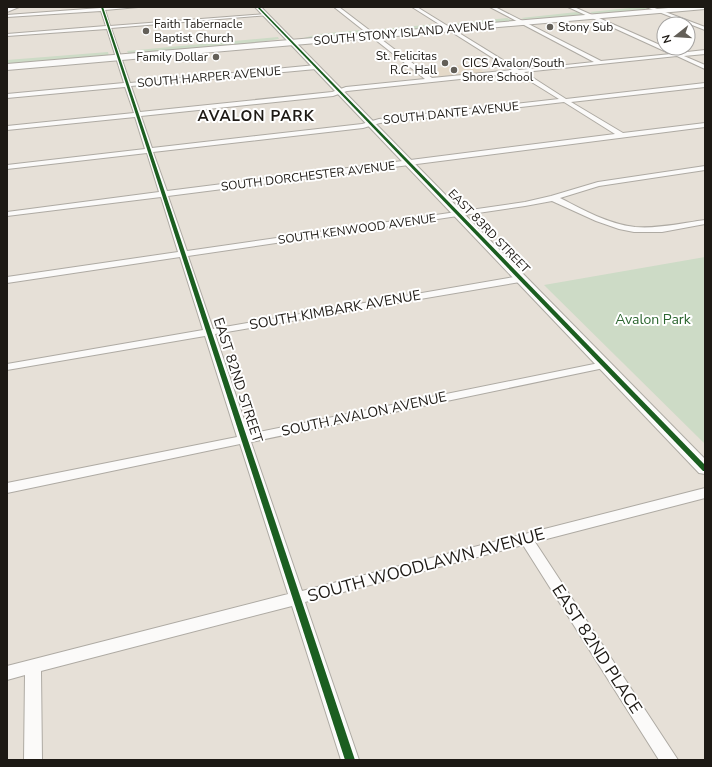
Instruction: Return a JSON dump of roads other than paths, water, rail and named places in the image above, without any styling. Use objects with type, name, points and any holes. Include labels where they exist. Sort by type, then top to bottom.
[{"type":"highway","points":[[7,10],[15,7]]},
{"type":"highway","name":"SOUTH STONY ISLAND AVENUE","points":[[7,67],[118,53],[285,35],[622,7]]},
{"type":"highway","name":"SOUTH STONY ISLAND AVENUE","points":[[7,59],[243,47],[705,7]]},
{"type":"highway","points":[[293,43],[294,40],[299,38],[328,32]]},
{"type":"highway","points":[[243,47],[281,39],[285,35]]},
{"type":"street","points":[[7,15],[136,7]]},
{"type":"street","name":"EAST 83RD STREET","points":[[258,7],[705,469]]},
{"type":"street","points":[[336,7],[430,80]]},
{"type":"street","points":[[414,7],[621,135]]},
{"type":"street","points":[[492,7],[600,63]]},
{"type":"street","points":[[570,7],[656,45]]},
{"type":"street","points":[[648,7],[705,29]]},
{"type":"street","name":"EAST 82ND STREET","points":[[103,8],[350,760]]},
{"type":"street","points":[[7,15],[25,9]]},
{"type":"street","points":[[7,36],[266,16]]},
{"type":"street","points":[[7,128],[333,94],[346,89],[668,56]]},
{"type":"street","points":[[680,56],[705,67]]},
{"type":"street","name":"SOUTH HARPER AVENUE","points":[[7,96],[316,67]]},
{"type":"street","name":"SOUTH DANTE AVENUE","points":[[7,167],[379,122],[705,85]]},
{"type":"street","name":"SOUTH DORCHESTER AVENUE","points":[[7,214],[705,125]]},
{"type":"street","name":"SOUTH KENWOOD AVENUE","points":[[7,280],[525,204],[553,198],[598,184],[705,168]]},
{"type":"street","points":[[553,198],[607,223],[633,229],[658,230],[705,222]]},
{"type":"street","name":"SOUTH KIMBARK AVENUE","points":[[7,366],[520,279]]},
{"type":"street","name":"SOUTH AVALON AVENUE","points":[[7,488],[604,365]]},
{"type":"street","name":"SOUTH WOODLAWN AVENUE","points":[[7,673],[705,492]]},
{"type":"street","name":"EAST 82ND PLACE","points":[[526,539],[669,760]]},
{"type":"street","points":[[33,666],[33,760]]},
{"type":"place","name":"Stony Sub","points":[[550,27]]},
{"type":"place","name":"Faith Tabernacle Baptist Church","points":[[146,31]]},
{"type":"place","name":"Family Dollar","points":[[216,57]]},
{"type":"place","name":"St. Felicitas R.C. Hall","points":[[445,63]]},
{"type":"place","name":"CICS Avalon/South Shore School","points":[[454,70]]},
{"type":"district","name":"AVALON PARK","points":[[256,116]]},
{"type":"park label","name":"Avalon Park","points":[[653,319]]}]
